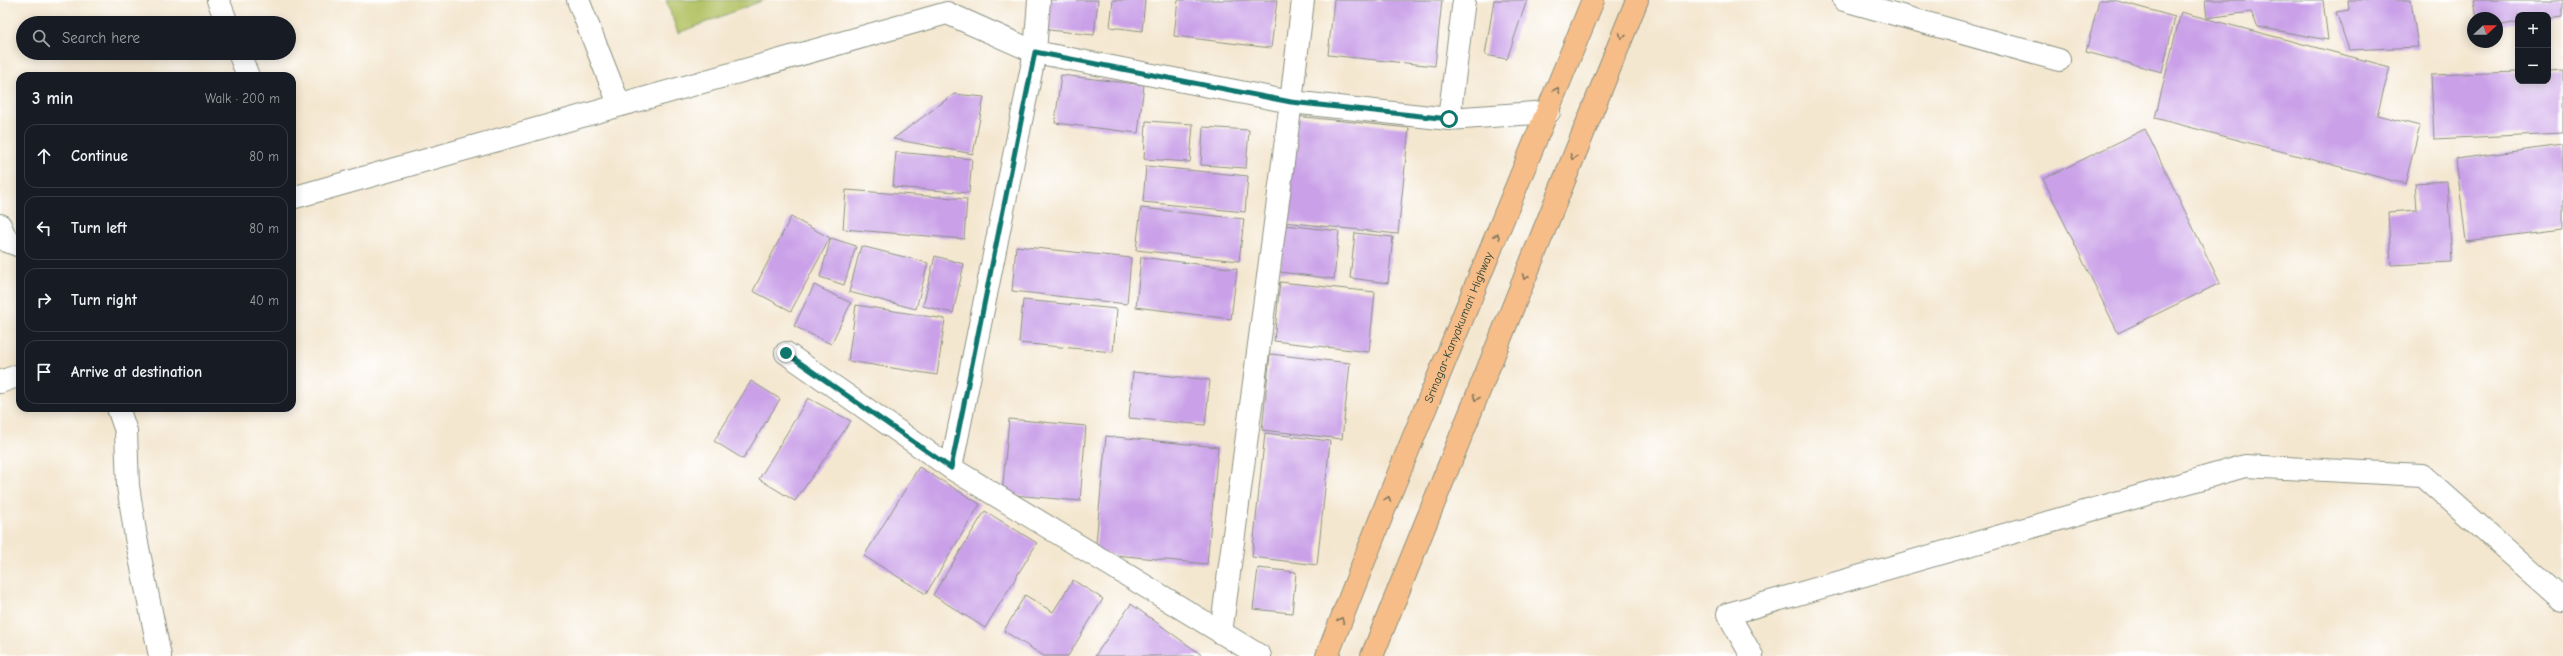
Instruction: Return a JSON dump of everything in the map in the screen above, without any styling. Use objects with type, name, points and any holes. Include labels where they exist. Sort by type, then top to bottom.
[{"type":"highway","name":"Srinagar-Kanyakumari Highway","points":[[1327,656],[1391,492],[1549,112],[1593,0]]},
{"type":"highway","points":[[1372,656],[1637,0]]},
{"type":"street","points":[[218,0],[224,16]]},
{"type":"street","points":[[578,0],[619,104]]},
{"type":"street","points":[[951,468],[1035,52],[1039,0]]},
{"type":"street","points":[[1220,633],[1291,102],[1303,0]]},
{"type":"street","points":[[1449,119],[1464,0]]},
{"type":"street","points":[[1844,0],[2059,60]]},
{"type":"street","points":[[296,193],[947,13],[1035,52],[1291,102],[1449,119],[1549,112]]},
{"type":"street","points":[[242,60],[246,72]]},
{"type":"street","points":[[0,225],[7,241],[16,244]]},
{"type":"street","points":[[786,353],[951,468],[1260,656]]},
{"type":"street","points":[[0,382],[16,376]]},
{"type":"street","points":[[119,412],[126,431],[128,486],[136,538],[160,656]]},
{"type":"street","points":[[1752,656],[1728,614],[2245,466],[2422,475],[2563,600]]},
{"type":"green space","points":[[666,0],[764,0],[678,33]]},
{"type":"building","points":[[1043,0],[1098,0],[1094,35],[1040,29]]},
{"type":"building","points":[[1113,0],[1145,0],[1142,31],[1110,27]]},
{"type":"building","points":[[1178,0],[1277,0],[1271,48],[1174,36]]},
{"type":"building","points":[[1334,0],[1442,0],[1435,66],[1328,55]]},
{"type":"building","points":[[1494,0],[1527,0],[1507,59],[1485,55]]},
{"type":"building","points":[[2099,0],[2114,0],[2175,17],[2162,72],[2086,52]]},
{"type":"building","points":[[2205,0],[2323,0],[2328,40],[2258,27],[2251,12],[2207,18]]},
{"type":"building","points":[[2348,0],[2411,0],[2418,47],[2349,50],[2336,12],[2349,10]]},
{"type":"building","points":[[2474,0],[2563,0],[2563,16],[2551,18],[2551,12],[2515,12],[2515,23],[2503,25],[2503,12],[2476,12]]},
{"type":"building","points":[[2181,12],[2390,67],[2377,115],[2420,126],[2405,184],[2155,118]]},
{"type":"building","points":[[2563,70],[2563,133],[2434,139],[2431,75],[2515,72],[2515,84],[2551,84],[2551,71]]},
{"type":"building","points":[[1061,75],[1144,85],[1138,133],[1055,123]]},
{"type":"building","points":[[954,94],[984,97],[973,154],[893,139]]},
{"type":"building","points":[[1295,116],[1409,128],[1398,234],[1284,222]]},
{"type":"building","points":[[1146,121],[1193,124],[1190,162],[1144,159]]},
{"type":"building","points":[[1203,127],[1249,130],[1246,168],[1201,165]]},
{"type":"building","points":[[2145,129],[2220,283],[2118,333],[2043,179]]},
{"type":"building","points":[[2563,145],[2563,229],[2466,241],[2456,159]]},
{"type":"building","points":[[896,152],[972,159],[969,193],[893,187]]},
{"type":"building","points":[[1146,166],[1248,176],[1245,212],[1143,202]]},
{"type":"building","points":[[2447,181],[2452,262],[2391,265],[2388,212],[2417,210],[2415,183]]},
{"type":"building","points":[[846,190],[967,199],[964,239],[843,229]]},
{"type":"building","points":[[1141,208],[1244,219],[1239,261],[1136,250]]},
{"type":"building","points":[[791,217],[830,238],[791,311],[753,291]]},
{"type":"building","points":[[1285,225],[1339,231],[1334,279],[1280,272]]},
{"type":"building","points":[[1355,233],[1393,237],[1388,283],[1350,278]]},
{"type":"building","points":[[831,238],[856,246],[844,285],[820,277]]},
{"type":"building","points":[[861,246],[928,263],[916,309],[849,292]]},
{"type":"building","points":[[1016,246],[1131,258],[1127,304],[1012,291]]},
{"type":"building","points":[[935,256],[964,264],[953,313],[923,306]]},
{"type":"building","points":[[1141,257],[1237,269],[1231,319],[1136,307]]},
{"type":"building","points":[[1280,282],[1375,292],[1369,352],[1274,341]]},
{"type":"building","points":[[814,285],[851,303],[831,344],[794,326]]},
{"type":"building","points":[[1023,300],[1117,309],[1113,352],[1019,343]]},
{"type":"building","points":[[856,305],[945,319],[937,375],[848,361]]},
{"type":"building","points":[[1270,354],[1350,363],[1342,439],[1262,430]]},
{"type":"building","points":[[1133,372],[1210,380],[1205,425],[1129,418]]},
{"type":"building","points":[[751,381],[780,399],[743,459],[714,441]]},
{"type":"building","points":[[808,398],[851,421],[795,501],[759,479]]},
{"type":"building","points":[[1009,419],[1086,426],[1080,501],[1002,494]]},
{"type":"building","points":[[1265,433],[1330,441],[1317,565],[1252,557]]},
{"type":"building","points":[[1106,436],[1218,447],[1207,564],[1095,553]]},
{"type":"building","points":[[919,467],[980,504],[926,594],[864,556]]},
{"type":"building","points":[[985,511],[1037,543],[985,628],[933,595]]},
{"type":"building","points":[[1258,568],[1296,572],[1292,613],[1253,609]]},
{"type":"building","points":[[1073,580],[1103,599],[1068,656],[1044,656],[1004,631],[1025,595],[1053,612]]},
{"type":"building","points":[[1131,604],[1203,656],[1095,656]]},
{"type":"route","points":[[786,353],[951,468],[1035,52],[1291,102],[1449,119]]}]
